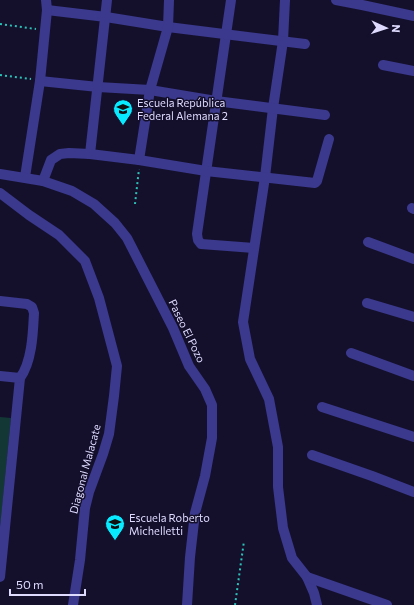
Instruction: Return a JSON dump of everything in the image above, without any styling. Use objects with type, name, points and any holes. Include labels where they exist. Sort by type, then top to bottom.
[{"type":"street","points":[[90,154],[107,0]]},
{"type":"street","points":[[140,160],[150,90],[168,27],[169,0]]},
{"type":"street","points":[[231,0],[197,234],[198,240],[201,244],[254,248]]},
{"type":"street","points":[[285,0],[283,41],[265,177],[243,322],[250,360],[269,400],[278,447],[278,487],[283,528],[292,558],[307,578],[314,593],[317,605]]},
{"type":"street","points":[[336,0],[362,4],[414,16]]},
{"type":"street","points":[[24,178],[40,81],[47,5],[106,17],[168,27],[305,44]]},
{"type":"street","points":[[383,65],[414,71]]},
{"type":"street","points":[[40,81],[98,87],[150,90],[216,101],[325,115]]},
{"type":"street","points":[[43,181],[51,160],[60,154],[69,153],[140,160],[206,171],[315,183],[317,181],[329,139]]},
{"type":"street","name":"Paseo El Pozo","points":[[0,174],[43,181],[72,191],[94,204],[116,223],[127,238],[173,328],[189,366],[205,389],[212,405],[212,438],[205,476],[195,513],[187,605]]},
{"type":"street","name":"Diagonal Malacate","points":[[0,193],[59,235],[85,261],[99,298],[117,366],[108,434],[85,508],[80,560],[73,605]]},
{"type":"street","points":[[368,242],[414,259]]},
{"type":"street","points":[[0,302],[27,304],[32,307],[34,313],[30,356],[25,372],[20,378],[0,577]]},
{"type":"street","points":[[367,303],[414,317]]},
{"type":"street","points":[[351,353],[414,376]]},
{"type":"street","points":[[0,376],[20,378]]},
{"type":"street","points":[[322,407],[414,437]]},
{"type":"street","points":[[312,455],[414,492]]},
{"type":"street","points":[[307,578],[387,605]]},
{"type":"path","points":[[0,24],[45,30]]},
{"type":"path","points":[[0,75],[40,81]]},
{"type":"path","points":[[135,204],[140,160]]},
{"type":"path","points":[[235,605],[244,541]]},
{"type":"green space","points":[[0,417],[11,418],[0,530]]},
{"type":"place","name":"Escuela República Federal Alemana 2","points":[[123,126]]},
{"type":"place","name":"Escuela Roberto Michelletti","points":[[115,541]]}]
